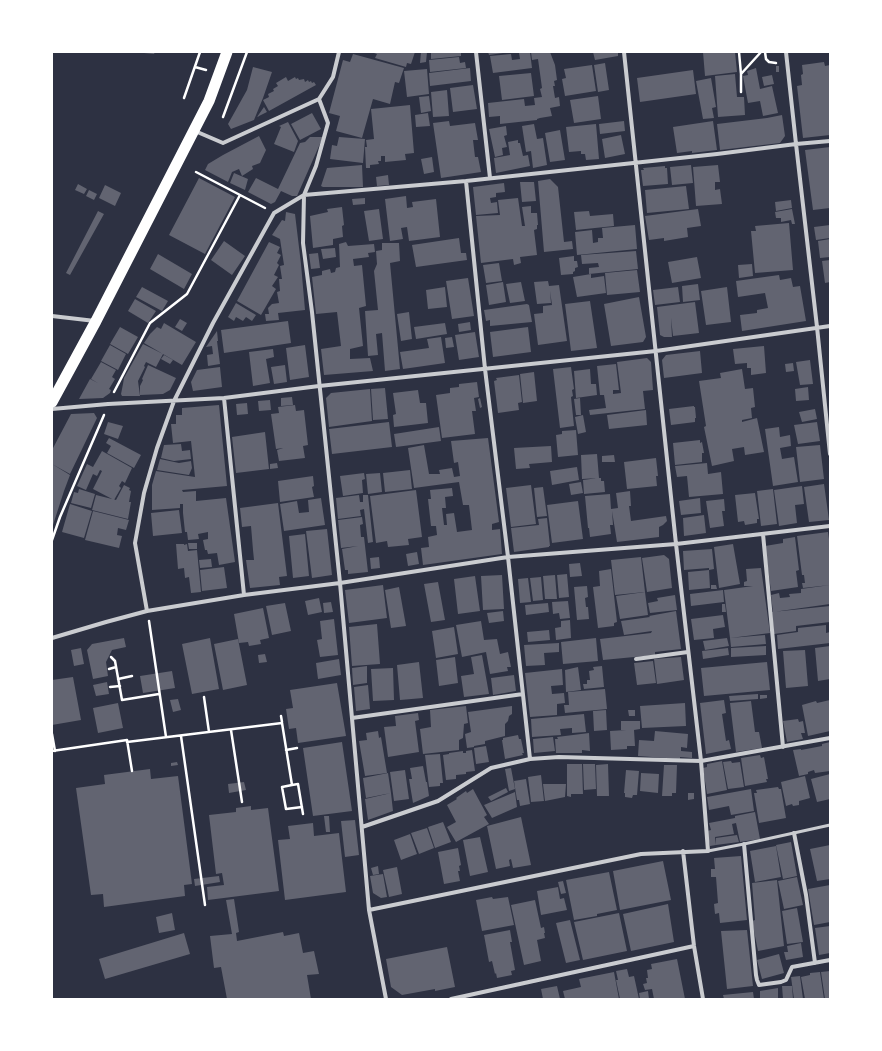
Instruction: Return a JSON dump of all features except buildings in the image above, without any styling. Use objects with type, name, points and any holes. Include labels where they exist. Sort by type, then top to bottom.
[{"type":"highway","points":[[52,402],[96,321],[209,101],[227,52]]},
{"type":"street","points":[[194,130],[223,143],[319,99],[333,77],[339,52]]},
{"type":"street","points":[[476,52],[490,178]]},
{"type":"street","points":[[369,910],[641,854],[708,851],[701,761],[676,544],[624,52]]},
{"type":"street","points":[[786,52],[830,453]]},
{"type":"street","points":[[319,99],[328,123],[316,166],[304,195],[303,243],[312,312],[340,583],[369,910],[386,999]]},
{"type":"street","points":[[147,611],[136,543],[144,493],[156,448],[174,401],[213,323],[274,213],[304,195],[466,181],[830,140]]},
{"type":"street","points":[[466,181],[485,369],[508,557],[530,759]]},
{"type":"street","points":[[52,316],[96,321]]},
{"type":"street","points":[[52,409],[108,404],[224,398],[319,386],[656,351],[830,326]]},
{"type":"street","points":[[224,398],[244,595]]},
{"type":"street","points":[[52,638],[147,611],[244,595],[340,583],[508,557],[676,544],[830,526]]},
{"type":"street","points":[[763,534],[783,746]]},
{"type":"street","points":[[636,659],[688,652]]},
{"type":"street","points":[[352,718],[523,694]]},
{"type":"street","points":[[362,827],[438,801],[491,768],[530,759],[559,757],[701,761],[830,738]]},
{"type":"street","points":[[794,833],[806,896],[815,963]]},
{"type":"street","points":[[744,844],[756,975],[759,985],[786,980],[792,967],[830,960]]},
{"type":"street","points":[[683,852],[694,946],[703,999]]},
{"type":"street","points":[[451,999],[694,946]]},
{"type":"lane","points":[[708,851],[830,825]]},
{"type":"path","points":[[184,98],[200,52]]},
{"type":"path","points":[[223,116],[247,52]]},
{"type":"path","points":[[738,52],[741,74],[741,92]]},
{"type":"path","points":[[741,74],[761,52]]},
{"type":"path","points":[[765,52],[766,59],[769,62],[776,63]]},
{"type":"path","points":[[750,64],[751,68]]},
{"type":"path","points":[[196,172],[274,213]]},
{"type":"path","points":[[52,540],[60,517],[108,404],[150,323],[186,294],[240,195]]},
{"type":"path","points":[[147,611],[166,737]]},
{"type":"path","points":[[111,657],[115,661],[122,700],[159,694]]},
{"type":"path","points":[[109,669],[116,668]]},
{"type":"path","points":[[118,679],[132,676]]},
{"type":"path","points":[[110,688],[120,686]]},
{"type":"path","points":[[204,697],[209,732]]},
{"type":"path","points":[[281,716],[282,722]]},
{"type":"path","points":[[52,734],[54,751],[126,740],[127,742],[282,723],[292,785]]},
{"type":"path","points":[[231,730],[242,802]]},
{"type":"path","points":[[181,736],[205,905]]},
{"type":"path","points":[[127,742],[132,771]]},
{"type":"path","points":[[286,750],[297,748]]},
{"type":"path","points":[[302,807],[286,810],[282,787],[298,784],[302,807],[303,814]]}]
